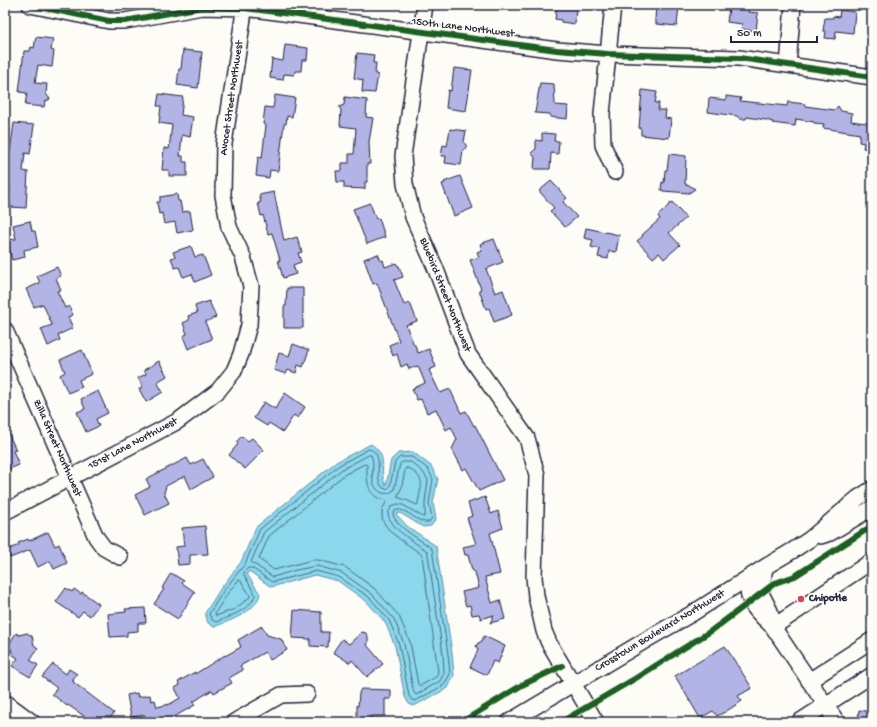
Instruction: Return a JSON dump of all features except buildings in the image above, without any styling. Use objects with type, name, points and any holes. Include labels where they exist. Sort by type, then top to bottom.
[{"type":"street","name":"150th Lane Northwest","points":[[30,5],[109,21],[125,21],[202,7],[245,7],[421,33],[557,50],[608,54],[740,58],[872,77]]},
{"type":"street","name":"Bluebird Street Northwest","points":[[425,5],[403,156],[405,184],[413,217],[435,267],[468,354],[527,438],[538,475],[534,577],[539,611],[546,635],[596,722]]},
{"type":"street","points":[[613,5],[602,114],[603,145],[615,172]]},
{"type":"street","points":[[788,65],[793,5]]},
{"type":"street","name":"Avocet Street Northwest","points":[[241,354],[248,325],[250,286],[243,257],[230,227],[223,195],[224,144],[245,7]]},
{"type":"street","name":"Zilla Street Northwest","points":[[5,330],[96,537],[104,548],[120,557]]},
{"type":"street","name":"151st Lane Northwest","points":[[5,512],[178,421],[202,405],[218,391],[234,371],[241,354]]},
{"type":"street","name":"Crosstown Boulevard Northwest","points":[[509,722],[651,636],[693,613],[765,567],[792,552],[810,539],[858,498],[872,489]]},
{"type":"street","name":"Crosstown Boulevard Northwest","points":[[810,539],[830,533],[872,508]]},
{"type":"street","points":[[774,627],[872,561]]},
{"type":"street","points":[[765,567],[761,593],[770,611],[774,627]]},
{"type":"street","points":[[750,577],[747,586],[750,601],[763,617],[774,627],[837,722]]},
{"type":"street","points":[[809,681],[872,640]]},
{"type":"street","points":[[799,722],[872,675]]},
{"type":"street","points":[[234,722],[281,695],[307,694]]},
{"type":"street","points":[[5,702],[32,722]]},
{"type":"water","points":[[371,444],[381,454],[386,486],[391,460],[398,453],[413,452],[431,466],[438,479],[433,503],[436,519],[431,526],[423,527],[400,513],[396,514],[407,526],[436,546],[452,653],[454,675],[448,688],[414,706],[409,704],[405,697],[395,646],[385,622],[366,601],[338,581],[315,575],[271,587],[249,571],[247,574],[260,594],[257,601],[248,611],[214,627],[208,623],[205,613],[221,588],[241,562],[256,527],[336,462]]},
{"type":"cycle path","points":[[30,5],[109,21],[125,21],[202,7],[245,8],[557,50],[608,54],[739,58],[872,77]]},
{"type":"cycle path","points":[[561,722],[636,678],[711,631],[775,583],[795,576],[872,526]]},
{"type":"cycle path","points":[[462,722],[522,685],[562,666]]},
{"type":"place","name":"Chipotle","points":[[801,599]]}]
